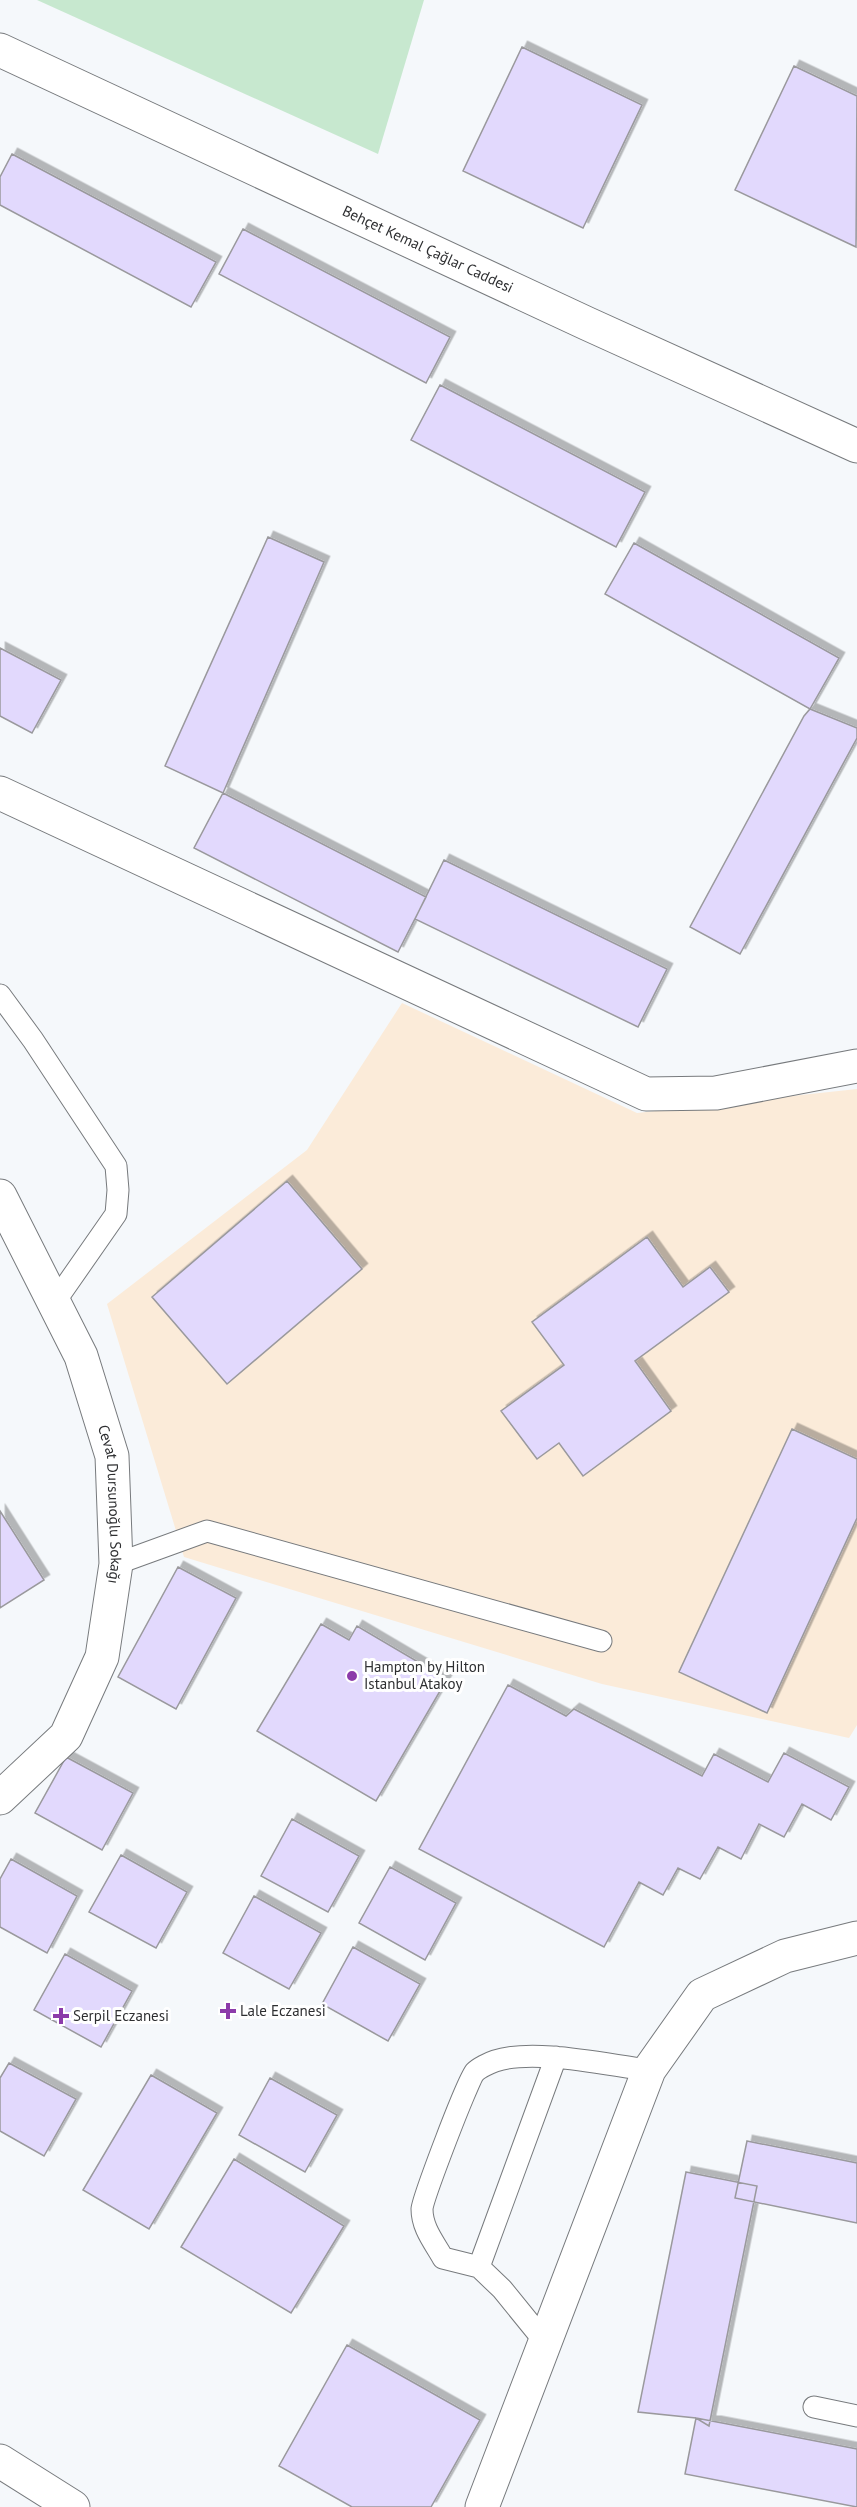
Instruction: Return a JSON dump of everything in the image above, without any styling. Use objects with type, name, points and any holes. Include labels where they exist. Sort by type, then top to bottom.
[{"type":"street","name":"Behçet Kemal Çağlar Caddesi","points":[[0,50],[588,324],[857,446]]},
{"type":"street","points":[[0,793],[646,1094],[716,1093],[857,1066]]},
{"type":"street","name":"Cevat Dursunoğlu Sokağı","points":[[0,1196],[81,1356],[112,1456],[116,1564],[102,1658],[66,1736],[0,1798]]},
{"type":"street","points":[[482,2507],[649,2070],[702,1995],[785,1956],[857,1938]]},
{"type":"street","points":[[0,2461],[73,2507]]},
{"type":"lane","points":[[0,995],[33,1040],[116,1166],[117,1214],[54,1303]]},
{"type":"lane","points":[[116,1564],[207,1532],[602,1641]]},
{"type":"lane","points":[[545,2342],[502,2289],[479,2267],[443,2258],[423,2224],[422,2206],[428,2185],[474,2073],[494,2062],[514,2057],[556,2057],[649,2070]]},
{"type":"lane","points":[[479,2267],[556,2057]]},
{"type":"lane","points":[[814,2407],[857,2416]]},
{"type":"shaded area","points":[[402,1003],[637,1113],[857,1089],[857,1725],[849,1738],[602,1684],[184,1557],[107,1304],[307,1150]]},
{"type":"green space","points":[[37,0],[424,0],[378,154]]},
{"type":"building","points":[[522,47],[642,105],[583,228],[463,171]]},
{"type":"building","points":[[794,66],[857,96],[856,247],[735,190]]},
{"type":"building","points":[[12,154],[216,262],[191,307],[0,205],[0,177]]},
{"type":"building","points":[[243,229],[450,337],[426,383],[219,274]]},
{"type":"building","points":[[440,385],[645,492],[616,547],[411,440]]},
{"type":"building","points":[[268,537],[324,562],[223,793],[165,766]]},
{"type":"building","points":[[634,543],[839,658],[810,709],[605,594]]},
{"type":"building","points":[[0,648],[61,680],[32,733],[0,716]]},
{"type":"building","points":[[810,709],[857,728],[857,738],[740,954],[690,927],[804,716]]},
{"type":"building","points":[[223,793],[426,897],[398,952],[194,848]]},
{"type":"building","points":[[444,860],[667,969],[638,1027],[415,919]]},
{"type":"building","points":[[287,1181],[362,1269],[227,1384],[152,1297]]},
{"type":"building","points":[[647,1237],[683,1287],[710,1267],[729,1292],[635,1361],[671,1411],[583,1476],[559,1443],[537,1459],[501,1411],[564,1365],[532,1322]]},
{"type":"building","points":[[792,1429],[857,1459],[857,1518],[767,1713],[679,1672]]},
{"type":"building","points":[[0,1511],[44,1580],[0,1608]]},
{"type":"building","points":[[178,1567],[236,1598],[176,1709],[118,1677]]},
{"type":"building","points":[[321,1624],[349,1640],[357,1626],[447,1679],[376,1801],[257,1731]]},
{"type":"building","points":[[508,1685],[566,1716],[574,1709],[702,1776],[714,1754],[768,1782],[784,1753],[849,1787],[831,1820],[802,1804],[784,1837],[759,1824],[741,1859],[718,1847],[700,1879],[678,1868],[663,1895],[639,1882],[604,1947],[419,1849]]},
{"type":"building","points":[[66,1757],[133,1793],[102,1850],[35,1813]]},
{"type":"building","points":[[292,1819],[359,1856],[328,1912],[261,1876]]},
{"type":"building","points":[[121,1855],[187,1892],[156,1948],[89,1912]]},
{"type":"building","points":[[11,1859],[77,1896],[47,1953],[0,1927],[0,1879]]},
{"type":"building","points":[[390,1867],[456,1903],[425,1960],[359,1923]]},
{"type":"building","points":[[254,1896],[321,1933],[289,1989],[223,1953]]},
{"type":"building","points":[[353,1947],[420,1984],[388,2041],[322,2004]]},
{"type":"building","points":[[65,1954],[132,1991],[101,2047],[34,2010]]},
{"type":"building","points":[[9,2063],[76,2099],[44,2156],[0,2131],[0,2078]]},
{"type":"building","points":[[151,2075],[217,2113],[149,2229],[83,2190]]},
{"type":"building","points":[[270,2078],[337,2115],[305,2172],[239,2135]]},
{"type":"building","points":[[747,2141],[857,2163],[857,2223],[735,2198]]},
{"type":"building","points":[[234,2159],[344,2226],[291,2313],[181,2247]]},
{"type":"building","points":[[686,2172],[757,2186],[709,2426],[696,2418],[638,2412]]},
{"type":"building","points":[[347,2345],[480,2420],[431,2507],[352,2507],[279,2466]]},
{"type":"building","points":[[696,2418],[857,2449],[857,2507],[685,2474]]},
{"type":"place","name":"Hampton by Hilton Istanbul Atakoy","points":[[352,1676]]},
{"type":"place","name":"Lale Eczanesi","points":[[228,2011]]},
{"type":"place","name":"Serpil Eczanesi","points":[[61,2016]]}]
